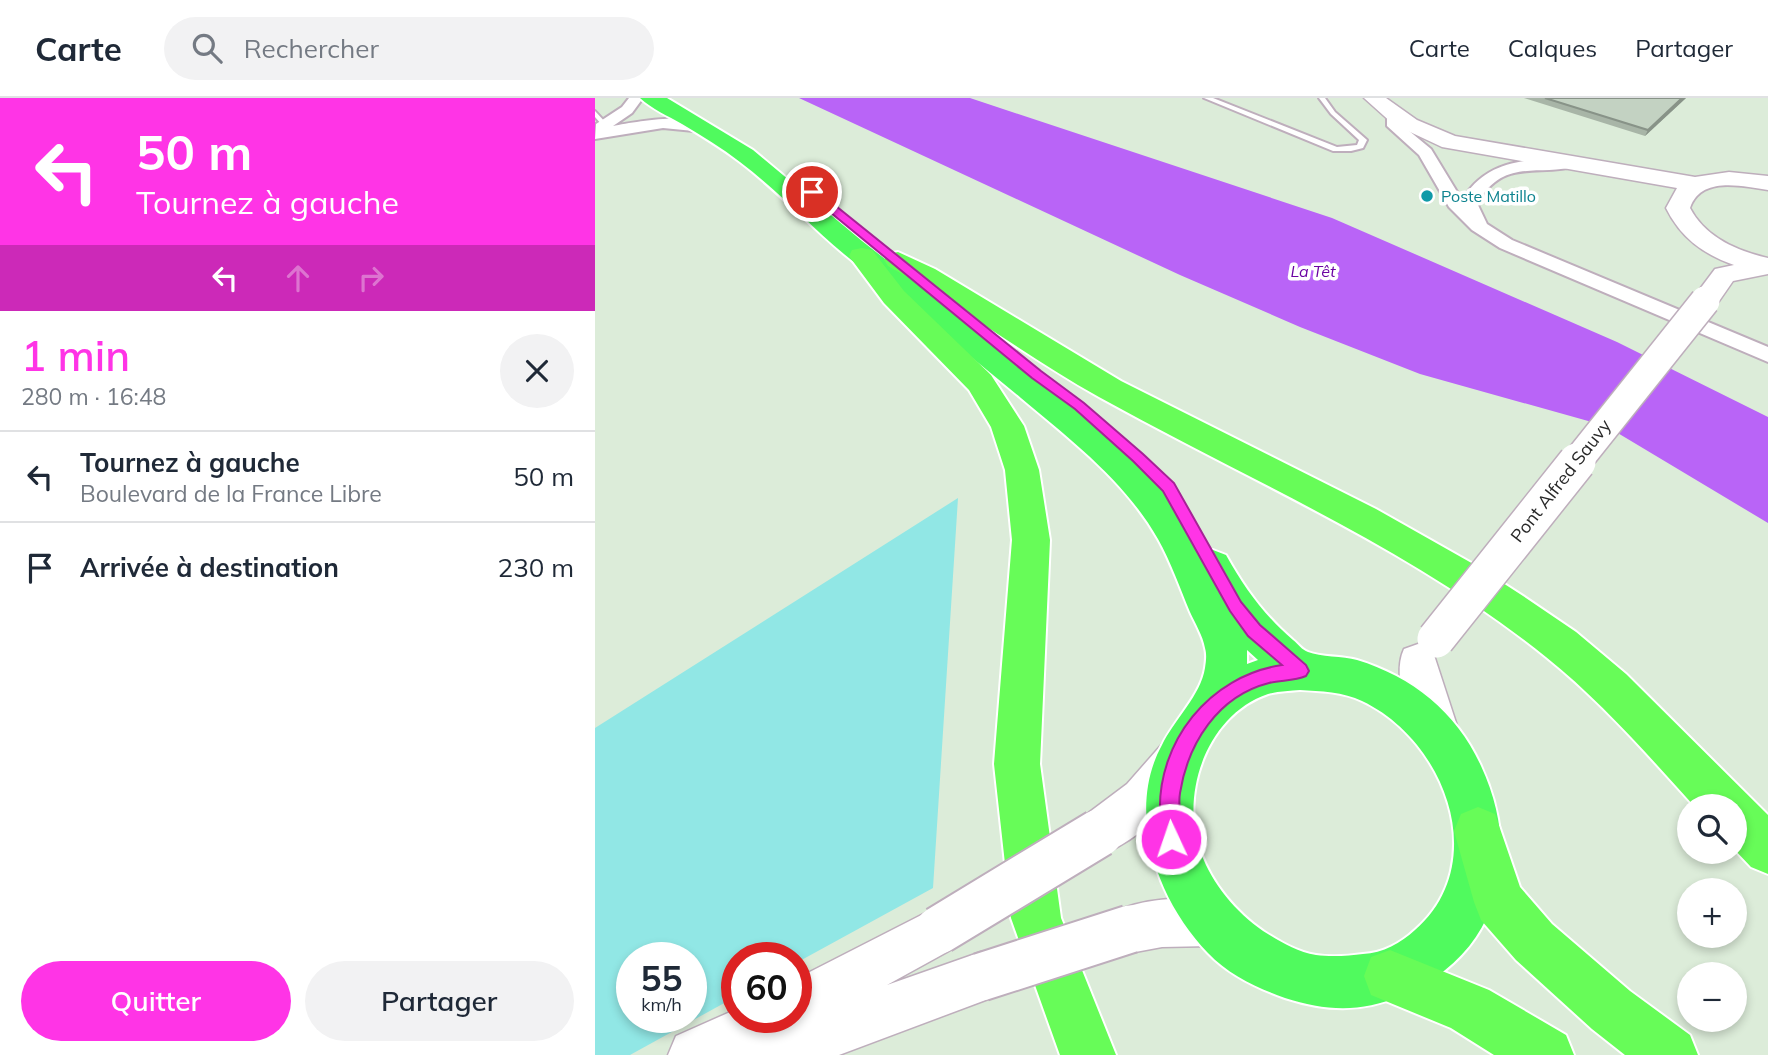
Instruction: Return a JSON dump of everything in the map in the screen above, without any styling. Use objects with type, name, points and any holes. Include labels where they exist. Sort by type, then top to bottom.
[{"type":"highway","points":[[880,258],[941,282],[1020,336],[1107,387],[1388,533],[1462,575],[1568,649],[1647,723],[1715,794]]},
{"type":"highway","points":[[880,258],[894,297],[980,383],[1007,426],[1022,470],[1031,540],[1017,764],[1036,918],[1088,1055]]},
{"type":"highway","points":[[1747,828],[1768,850]]},
{"type":"highway","points":[[1478,831],[1499,902],[1534,942],[1611,1010],[1670,1055]]},
{"type":"highway","points":[[1390,976],[1470,1009],[1546,1055]]},
{"type":"main road","points":[[651,98],[703,127],[756,163],[1114,435],[1168,487],[1235,607],[1254,631],[1300,671]]},
{"type":"main road","points":[[670,98],[706,117],[769,158],[880,258],[917,296],[1098,444],[1146,492],[1175,535],[1226,647],[1226,671],[1212,706]]},
{"type":"main road","points":[[1376,99],[1394,117],[1417,130],[1450,142],[1696,184]]},
{"type":"main road","points":[[1581,164],[1646,186],[1678,208],[1690,230],[1704,240],[1732,255],[1767,266]]},
{"type":"main road","points":[[1678,208],[1679,198],[1685,190],[1696,184],[1722,179],[1763,180]]},
{"type":"main road","points":[[1704,240],[1714,288],[1767,266]]},
{"type":"main road","name":"Pont Alfred Sauvy","points":[[1427,650],[1714,288]]},
{"type":"main road","points":[[1355,678],[1427,650],[1422,686],[1440,738]]},
{"type":"main road","points":[[812,998],[939,930],[1134,810],[1152,793],[1178,758],[1192,730],[1212,706],[1238,687],[1268,675],[1300,671],[1328,672],[1355,678],[1387,692],[1416,712],[1440,738],[1466,781],[1478,831],[1476,876],[1460,919],[1431,953],[1390,976],[1343,985],[1294,978],[1248,956],[1211,922],[1185,882],[1171,839],[1169,796],[1178,758]]},
{"type":"main road","points":[[767,1055],[981,976],[1130,929],[1162,923],[1211,922]]},
{"type":"main road","points":[[695,1055],[742,1033]]},
{"type":"street","points":[[597,125],[628,110],[636,98]]},
{"type":"street","points":[[1394,117],[1395,126],[1425,152],[1455,203],[1478,226],[1506,244],[1768,355]]},
{"type":"street","points":[[597,125],[689,124],[703,127]]},
{"type":"street","points":[[1478,226],[1468,204],[1474,191],[1510,166],[1523,163],[1581,164]]},
{"type":"lane","points":[[1207,98],[1336,149],[1360,146],[1363,140],[1333,113],[1322,98]]},
{"type":"shaded area","points":[[958,498],[933,888],[812,954],[812,942],[721,942],[721,1005],[707,1013],[707,942],[616,942],[616,1033],[670,1033],[630,1055],[595,1055],[595,728]]},
{"type":"water","name":"La Têt","points":[[799,98],[970,98],[1332,218],[1617,342],[1768,417],[1768,523],[1606,426],[1420,374],[1300,327],[1180,275]]},
{"type":"building","points":[[1545,98],[1682,98],[1648,130]]},
{"type":"place","name":"Poste Matillo","points":[[1427,196]]},
{"type":"route","points":[[812,192],[1079,406],[1138,457],[1168,487],[1235,607],[1254,631],[1300,671],[1268,675],[1238,687],[1212,706],[1192,730],[1178,758],[1169,796],[1171,839]]}]
